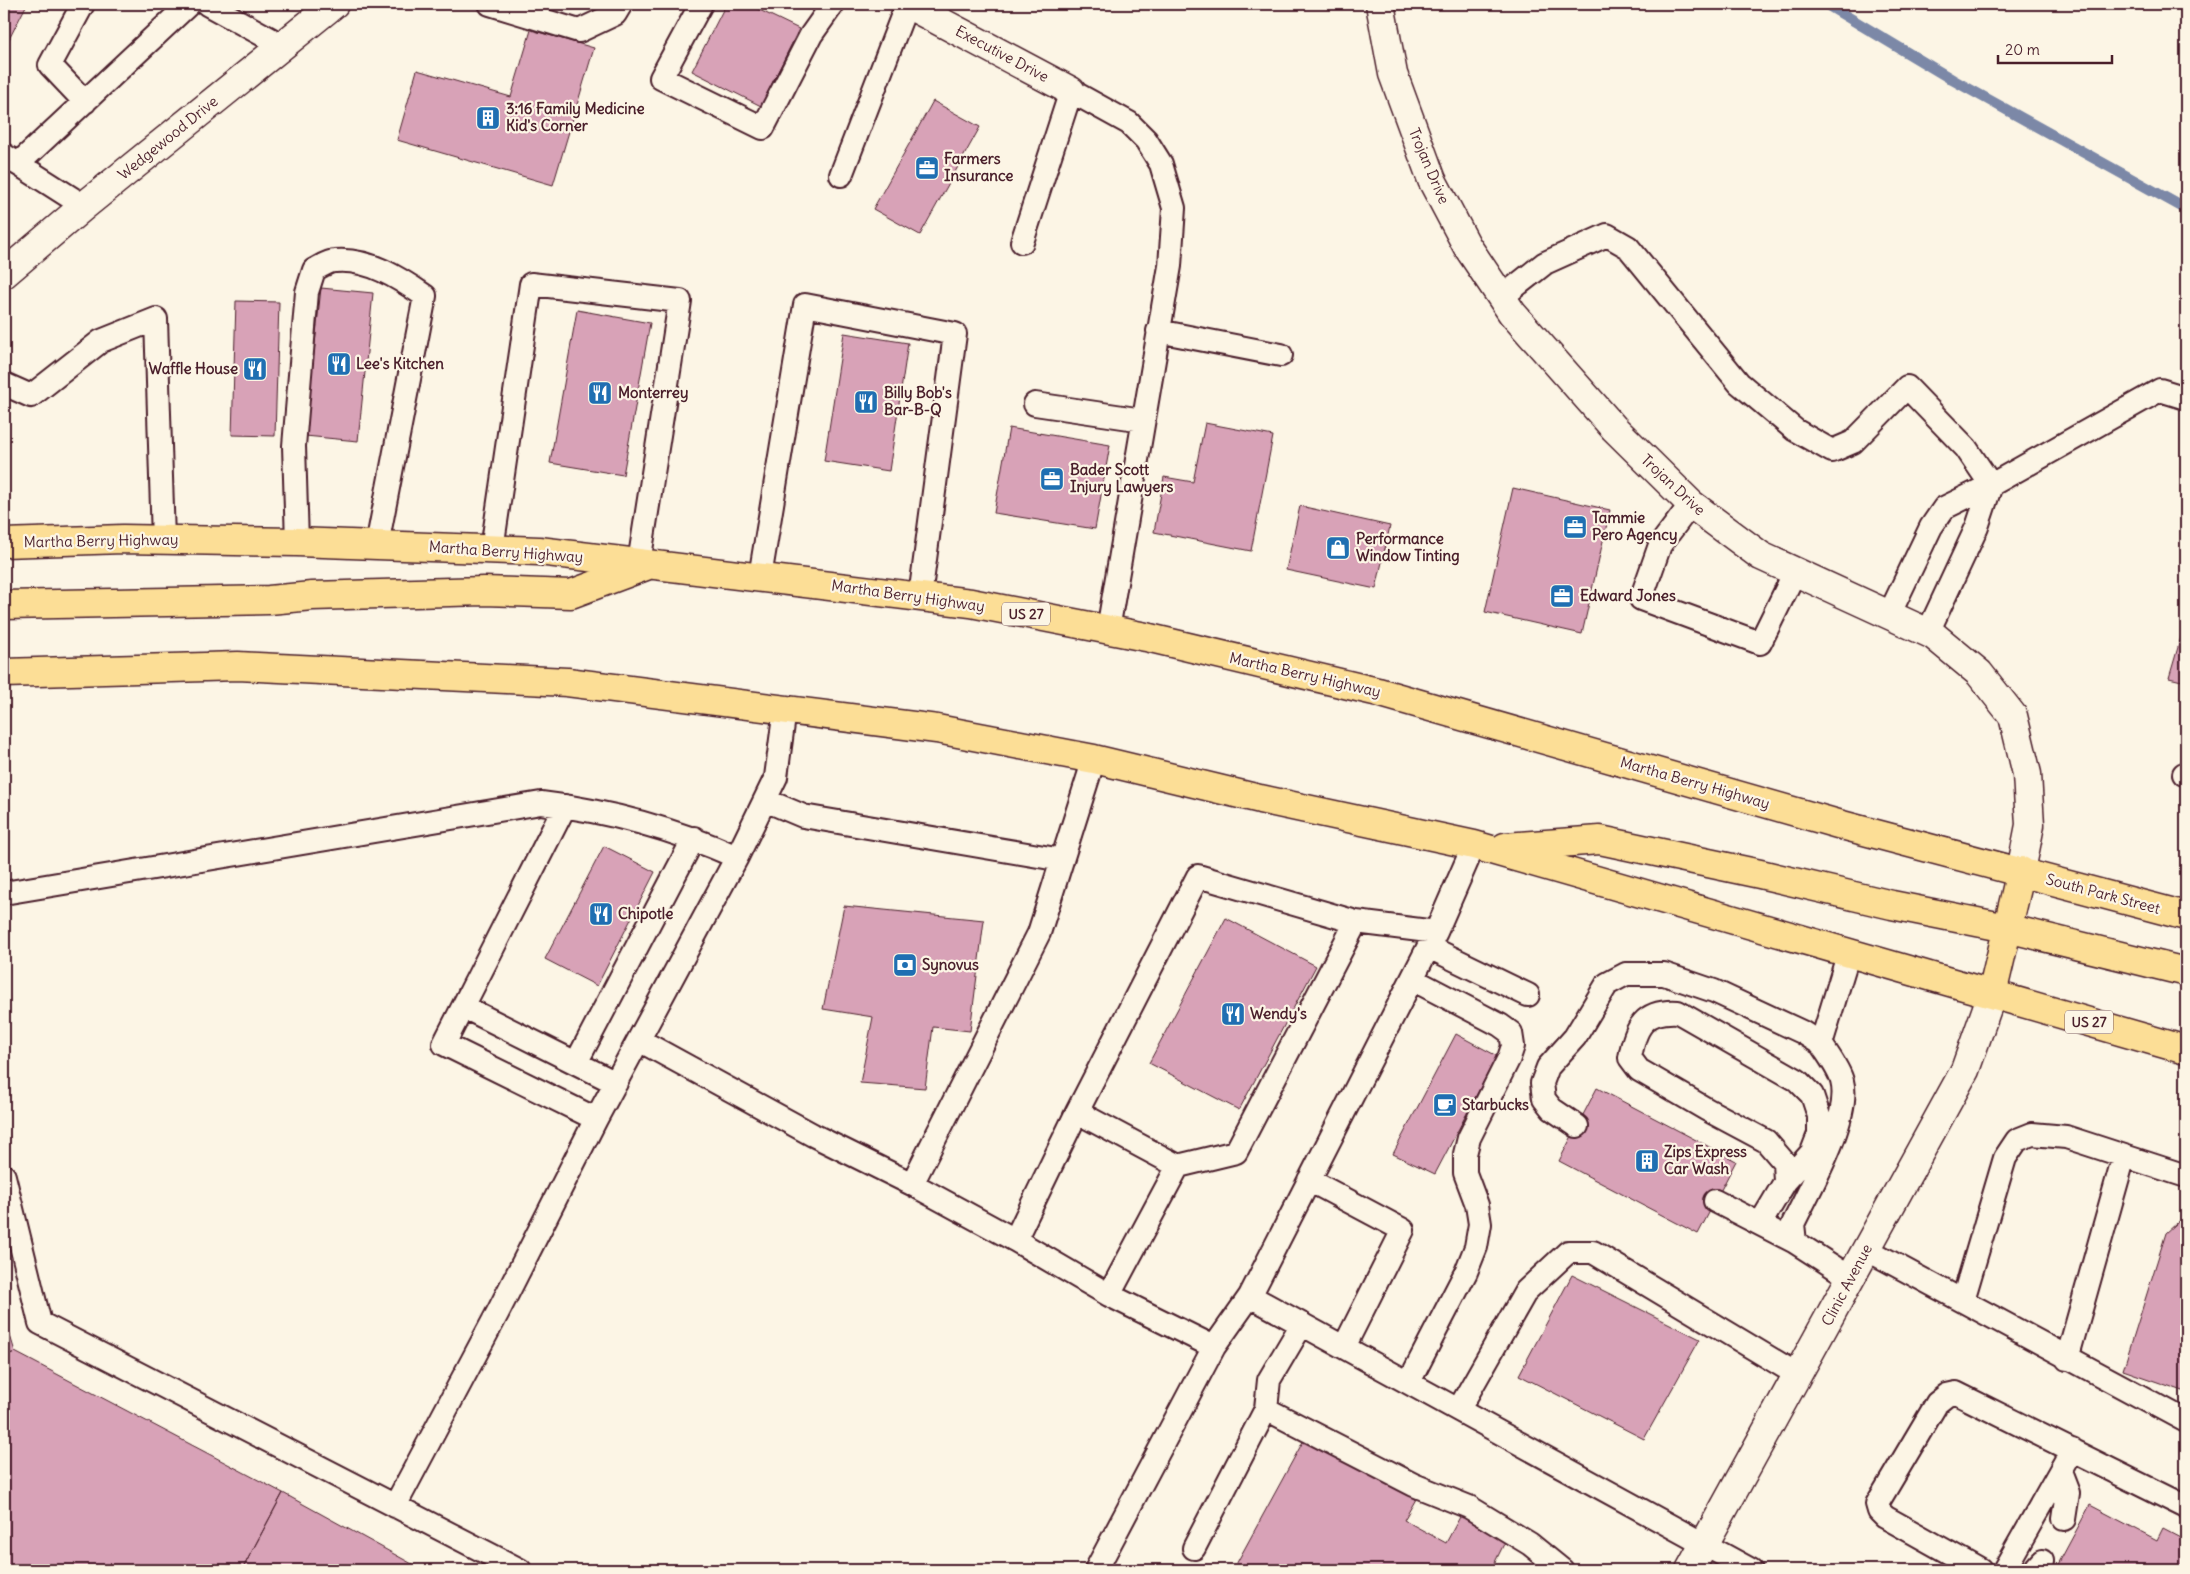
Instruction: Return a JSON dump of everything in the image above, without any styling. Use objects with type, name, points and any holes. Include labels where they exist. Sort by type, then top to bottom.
[{"type":"main road","name":"Martha Berry Highway","points":[[4,543],[123,539],[297,542],[538,551],[970,603],[1108,630],[1378,692],[1838,824],[2020,871]]},
{"type":"main road","points":[[4,605],[269,600],[312,596],[484,591],[571,594],[646,563]]},
{"type":"main road","name":"US 27","points":[[4,673],[238,666],[567,682],[937,729],[1094,758],[1260,799],[1481,846],[2186,1050]]},
{"type":"main road","points":[[1481,846],[1600,840],[1760,874],[1892,905],[2007,928],[2186,972]]},
{"type":"main road","points":[[1992,994],[2020,871]]},
{"type":"main road","name":"South Park Street","points":[[2020,871],[2186,916]]},
{"type":"street","name":"Wedgewood Drive","points":[[4,274],[84,206],[334,4]]},
{"type":"street","name":"Executive Drive","points":[[907,4],[939,11],[1071,91]]},
{"type":"street","name":"Trojan Drive","points":[[1380,4],[1393,74],[1432,180],[1467,246],[1512,313],[1614,428],[1690,504],[1761,556],[1928,632],[1979,672],[2013,716],[2027,774],[2030,825],[2020,871]]},
{"type":"street","name":"Clinic Avenue","points":[[1690,1570],[1965,1070],[1992,994]]},
{"type":"lane","points":[[83,4],[50,65],[85,102]]},
{"type":"lane","points":[[84,206],[11,159],[85,102],[189,4]]},
{"type":"lane","points":[[207,4],[283,46]]},
{"type":"lane","points":[[490,4],[579,31],[615,14],[621,4]]},
{"type":"lane","points":[[701,4],[661,78],[763,128],[811,34],[833,4]]},
{"type":"lane","points":[[841,175],[907,4]]},
{"type":"lane","points":[[1022,242],[1071,91],[1129,123],[1146,140],[1161,164],[1174,208],[1170,266],[1142,420],[1108,630]]},
{"type":"lane","points":[[1502,297],[1545,263],[1606,235],[1628,247],[1739,382],[1795,430],[1832,451],[1853,442],[1907,387],[1966,448],[1991,485]]},
{"type":"lane","points":[[297,542],[294,446],[307,292],[314,270],[334,260],[360,263],[397,276],[425,296],[377,545]]},
{"type":"lane","points":[[492,549],[531,284],[680,302],[646,563]]},
{"type":"lane","points":[[760,577],[805,305],[955,334],[920,597]]},
{"type":"lane","points":[[4,384],[31,396],[101,341],[156,319],[163,540]]},
{"type":"lane","points":[[1158,331],[1281,355]]},
{"type":"lane","points":[[1889,615],[1918,551],[1944,508],[1991,485],[2160,390],[2186,398]]},
{"type":"lane","points":[[1035,404],[1142,420]]},
{"type":"lane","points":[[1928,632],[1978,527],[1991,485]]},
{"type":"lane","points":[[1690,504],[1660,545],[1641,599],[1760,643],[1795,572]]},
{"type":"lane","points":[[395,1506],[498,1312],[596,1119],[737,857],[765,800],[776,777],[785,709]]},
{"type":"lane","points":[[912,1184],[1039,934],[1094,758]]},
{"type":"lane","points":[[765,800],[803,816],[1062,860]]},
{"type":"lane","points":[[4,893],[541,803],[605,813],[694,838],[737,857]]},
{"type":"lane","points":[[565,806],[444,1044],[596,1119]]},
{"type":"lane","points":[[576,1063],[694,838]]},
{"type":"lane","points":[[1096,1570],[1214,1347],[1250,1296],[1481,846]]},
{"type":"lane","points":[[1015,1240],[1077,1112],[1198,876],[1356,922],[1433,939],[1528,996]]},
{"type":"lane","points":[[1077,1112],[1178,1166],[1236,1152],[1356,922]]},
{"type":"lane","points":[[1822,1044],[1848,952]]},
{"type":"lane","points":[[1577,1126],[1552,1109],[1544,1099],[1542,1083],[1548,1067],[1575,1037],[1607,984],[1626,974],[1664,974],[1714,991],[1802,1032],[1822,1044],[1842,1080],[1844,1100],[1838,1126],[1793,1224],[1795,1242]]},
{"type":"lane","points":[[1409,1382],[1466,1272],[1476,1247],[1480,1224],[1477,1205],[1465,1173],[1465,1154],[1469,1138],[1510,1058],[1512,1046],[1511,1033],[1500,1025],[1412,979]]},
{"type":"lane","points":[[464,1007],[616,1083]]},
{"type":"lane","points":[[1760,1224],[1786,1182],[1812,1152],[1819,1134],[1819,1116],[1812,1096],[1798,1080],[1678,1012],[1664,1011],[1649,1016],[1638,1029],[1630,1058],[1639,1070],[1766,1141],[1784,1162],[1786,1182]]},
{"type":"lane","points":[[639,1040],[813,1135],[912,1184],[1015,1240],[1109,1295],[1214,1347]]},
{"type":"lane","points":[[1963,1300],[2006,1158],[2017,1140],[2032,1134],[2066,1137],[2186,1176]]},
{"type":"lane","points":[[2067,1359],[2124,1156]]},
{"type":"lane","points":[[1109,1295],[1178,1166]]},
{"type":"lane","points":[[4,1176],[40,1323],[520,1570]]},
{"type":"lane","points":[[1309,1180],[1403,1230],[1344,1347]]},
{"type":"lane","points":[[1714,1201],[1795,1242],[1851,1278]]},
{"type":"lane","points":[[1866,1249],[1963,1300],[2067,1359],[2186,1421]]},
{"type":"lane","points":[[1459,1409],[1526,1291],[1568,1252],[1593,1252],[1798,1376]]},
{"type":"lane","points":[[1250,1296],[1751,1570]]},
{"type":"lane","points":[[1194,1548],[1266,1410],[1269,1380],[1302,1324]]},
{"type":"lane","points":[[1980,1570],[1885,1517],[1878,1511],[1877,1504],[1937,1403],[1947,1395],[1956,1393],[2186,1507]]},
{"type":"lane","points":[[1266,1410],[1414,1484],[1469,1507],[1530,1544],[1562,1570]]},
{"type":"lane","points":[[2004,1570],[2072,1450]]},
{"type":"lane","points":[[2060,1472],[2068,1493],[2064,1519]]},
{"type":"building","points":[[4,4],[27,4],[4,49]]},
{"type":"building","points":[[726,4],[747,4],[799,29],[761,106],[692,71]]},
{"type":"building","name":"3:16 Family Medicine Kid's Corner","points":[[531,30],[594,48],[553,185],[397,140],[417,70],[511,97]]},
{"type":"building","name":"Farmers Insurance","points":[[933,101],[980,127],[920,235],[873,209]]},
{"type":"building","name":"Lee's Kitchen","points":[[321,288],[373,293],[358,441],[305,436]]},
{"type":"building","name":"Waffle House","points":[[236,301],[279,302],[275,436],[232,435]]},
{"type":"building","name":"Monterrey","points":[[577,310],[650,323],[623,475],[550,463]]},
{"type":"building","name":"Billy Bob's Bar-B-Q","points":[[844,333],[908,343],[889,471],[824,461]]},
{"type":"building","points":[[1205,423],[1273,436],[1251,551],[1154,532],[1164,477],[1193,482]]},
{"type":"building","name":"Bader Scott Injury Lawyers","points":[[1009,428],[1110,445],[1095,529],[994,513]]},
{"type":"building","points":[[1513,488],[1610,510],[1582,634],[1485,612]]},
{"type":"building","name":"Performance Window Tinting","points":[[1300,506],[1390,526],[1376,589],[1286,570]]},
{"type":"building","points":[[2186,620],[2186,682],[2169,678]]},
{"type":"building","points":[[604,846],[655,872],[597,986],[545,959]]},
{"type":"building","name":"Synovus","points":[[844,906],[984,920],[970,1031],[933,1027],[925,1088],[860,1083],[873,1017],[823,1009]]},
{"type":"building","name":"Wendy's","points":[[1226,918],[1316,966],[1239,1110],[1149,1063]]},
{"type":"building","name":"Starbucks","points":[[1456,1034],[1497,1056],[1435,1174],[1393,1154]]},
{"type":"building","name":"Zips Express Car Wash","points":[[1597,1088],[1736,1161],[1698,1234],[1559,1161]]},
{"type":"building","points":[[2186,1215],[2186,1392],[2123,1370],[2166,1233]]},
{"type":"building","points":[[1572,1275],[1700,1339],[1644,1439],[1519,1375]]},
{"type":"building","points":[[4,1315],[15,1352],[4,1356]]},
{"type":"building","points":[[15,1352],[283,1493],[242,1570],[4,1570],[4,1356]]},
{"type":"building","points":[[1305,1438],[1416,1499],[1404,1520],[1446,1543],[1461,1515],[1506,1540],[1491,1570],[1233,1570]]},
{"type":"building","points":[[283,1493],[423,1570],[242,1570]]},
{"type":"building","points":[[2090,1505],[2157,1540],[2163,1528],[2186,1540],[2186,1570],[2055,1570]]},
{"type":"waterway","points":[[1826,4],[1953,80],[2186,209]]},
{"type":"place","name":"3:16 Family Medicine Kid's Corner","points":[[488,118]]},
{"type":"place","name":"Farmers Insurance","points":[[927,168]]},
{"type":"place","name":"Lee's Kitchen","points":[[339,364]]},
{"type":"place","name":"Waffle House","points":[[255,369]]},
{"type":"place","name":"Monterrey","points":[[600,393]]},
{"type":"place","name":"Billy Bob's Bar-B-Q","points":[[866,402]]},
{"type":"place","name":"Bader Scott Injury Lawyers","points":[[1052,479]]},
{"type":"place","name":"Tammie Pero Agency","points":[[1575,527]]},
{"type":"place","name":"Performance Window Tinting","points":[[1338,548]]},
{"type":"place","name":"Edward Jones","points":[[1562,596]]},
{"type":"place","name":"Chipotle","points":[[601,914]]},
{"type":"place","name":"Synovus","points":[[905,965]]},
{"type":"place","name":"Wendy's","points":[[1233,1014]]},
{"type":"place","name":"Starbucks","points":[[1445,1105]]},
{"type":"place","name":"Zips Express Car Wash","points":[[1647,1161]]}]
